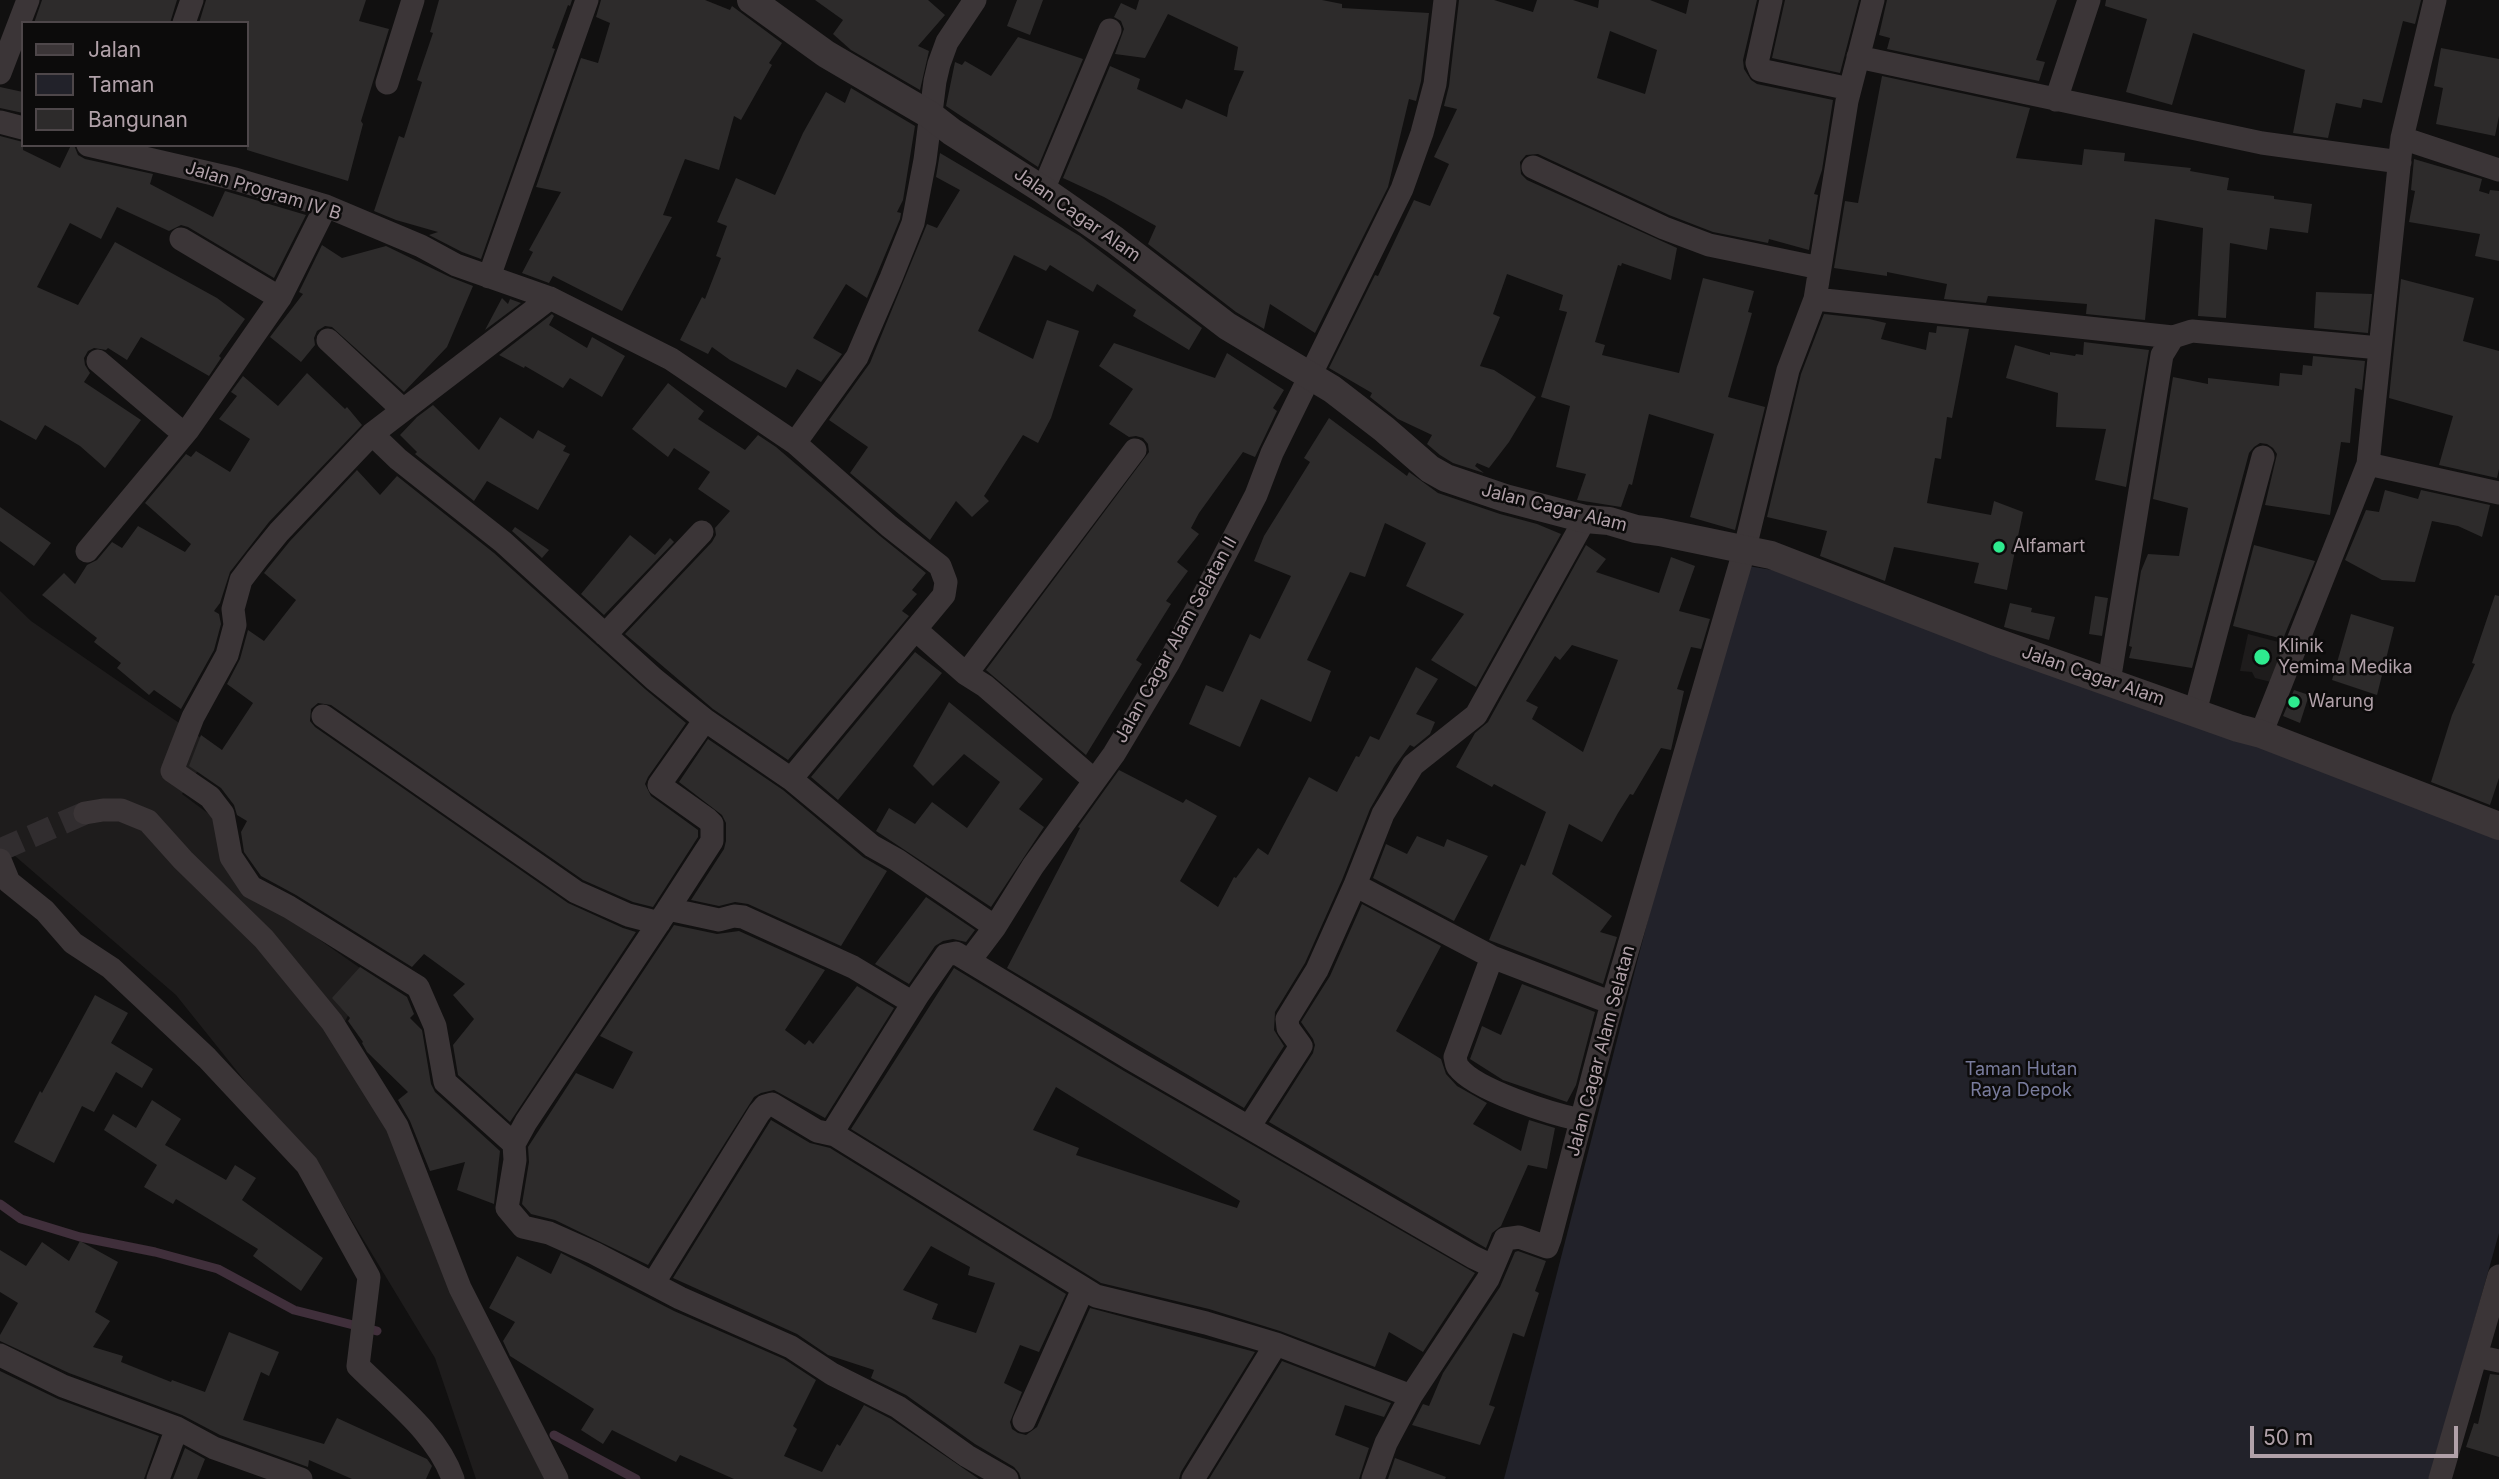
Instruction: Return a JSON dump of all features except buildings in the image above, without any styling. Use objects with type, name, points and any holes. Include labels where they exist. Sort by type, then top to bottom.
[{"type":"street","points":[[0,74],[28,0]]},
{"type":"street","points":[[185,21],[192,0]]},
{"type":"street","points":[[387,83],[412,0]]},
{"type":"street","points":[[489,277],[587,0]]},
{"type":"street","name":"Jalan Cagar Alam","points":[[751,0],[826,54],[930,115],[1043,190],[1115,240],[1227,326],[1311,375],[1358,408],[1430,469],[1446,478],[1506,498],[1585,519],[1609,521],[1636,529],[1771,555],[1915,612],[2260,734],[2499,826]]},
{"type":"street","points":[[795,443],[857,357],[891,278],[913,223],[925,160],[935,81],[947,41],[975,0]]},
{"type":"street","name":"Jalan Cagar Alam Selatan II","points":[[970,960],[995,927],[1033,866],[1114,754],[1169,662],[1256,495],[1272,453],[1406,177],[1435,84],[1445,0]]},
{"type":"street","points":[[1771,0],[1757,63],[1759,70],[1850,89]]},
{"type":"street","name":"Jalan Cagar Alam Selatan","points":[[1373,1479],[1386,1443],[1411,1396],[1488,1279],[1505,1239],[1519,1237],[1547,1247],[1612,1003],[1745,548],[1788,370],[1815,299],[1850,89],[1873,0]]},
{"type":"street","points":[[2056,100],[2089,0]]},
{"type":"street","points":[[2260,734],[2368,464],[2402,138],[2435,0]]},
{"type":"street","points":[[1043,190],[1110,30]]},
{"type":"street","points":[[1858,57],[2262,143],[2400,162]]},
{"type":"street","points":[[0,122],[21,127]]},
{"type":"street","points":[[2402,138],[2499,170]]},
{"type":"street","name":"Jalan Program IV B","points":[[108,147],[138,150],[326,206],[421,246],[456,265],[550,298],[671,359],[795,443],[889,526],[940,566],[946,582],[944,595],[791,779]]},
{"type":"street","points":[[1533,167],[1676,233],[1709,244],[1820,268]]},
{"type":"street","points":[[87,551],[184,434],[280,298],[326,206]]},
{"type":"street","points":[[181,239],[280,298]]},
{"type":"street","points":[[514,1144],[445,1082],[435,1026],[418,987],[289,907],[251,887],[231,857],[223,814],[210,797],[172,771],[193,717],[226,655],[235,625],[233,609],[241,580],[279,532],[372,434],[550,298]]},
{"type":"street","points":[[1815,299],[2173,337],[2192,331],[2381,348]]},
{"type":"street","points":[[2109,682],[2162,355],[2173,337]]},
{"type":"street","points":[[328,340],[402,409]]},
{"type":"street","points":[[98,361],[184,434]]},
{"type":"street","points":[[372,434],[398,459],[503,542],[654,679],[705,720],[791,779],[872,846],[952,896],[995,927]]},
{"type":"street","points":[[966,674],[1135,450]]},
{"type":"street","points":[[2195,712],[2263,457]]},
{"type":"street","points":[[2368,464],[2499,494]]},
{"type":"street","points":[[1249,1127],[1301,1046],[1288,1028],[1287,1019],[1317,970],[1383,814],[1413,765],[1476,715],[1585,519]]},
{"type":"street","points":[[605,635],[702,532]]},
{"type":"street","points":[[916,630],[1094,780]]},
{"type":"street","points":[[323,716],[576,892],[628,915],[719,920],[734,916],[743,917],[853,967],[914,1003]]},
{"type":"street","points":[[705,720],[659,785],[712,824],[712,841],[526,1122],[514,1144],[515,1160],[507,1208],[523,1227],[549,1233],[594,1253],[680,1298],[790,1347],[832,1374],[898,1407],[967,1456],[1007,1479]]},
{"type":"street","points":[[85,813],[121,810],[148,821],[183,860],[264,940],[332,1022],[397,1126],[460,1288],[557,1479]]},
{"type":"street","points":[[0,860],[9,882],[45,911],[73,943],[111,968],[207,1058],[307,1165],[369,1277],[358,1366],[419,1425],[439,1450],[453,1479]]},
{"type":"street","points":[[1355,885],[1492,957],[1612,1003]]},
{"type":"street","points":[[835,1135],[835,1128],[914,1003],[946,955],[956,953],[1131,1059],[1492,1266]]},
{"type":"street","points":[[1492,957],[1455,1057],[1457,1066],[1475,1081],[1524,1102],[1581,1120]]},
{"type":"street","points":[[653,1284],[765,1106],[772,1104],[817,1131],[835,1135],[1083,1289],[1107,1299],[1206,1323],[1276,1345],[1411,1396]]},
{"type":"street","points":[[2440,1479],[2499,1276]]},
{"type":"street","points":[[1024,1421],[1083,1289]]},
{"type":"street","points":[[1193,1479],[1276,1345]]},
{"type":"street","points":[[0,1355],[63,1386],[177,1428],[214,1448],[301,1479]]},
{"type":"street","points":[[2476,1356],[2499,1361]]},
{"type":"street","points":[[158,1479],[177,1428]]},
{"type":"shaded area","points":[[0,591],[31,621],[214,747],[182,794],[225,826],[234,880],[370,975],[336,1038],[404,1131],[485,1345],[557,1479],[476,1479],[435,1358],[337,1196],[176,995],[0,843]]},
{"type":"shaded area","name":"Klinik Yemima Medika","points":[[2248,634],[2286,644],[2271,682],[2255,678],[2252,672],[2240,671]]},
{"type":"green space","name":"Taman Hutan Raya Depok","points":[[1748,566],[1796,574],[2499,834],[2499,1233],[2430,1479],[1504,1479],[1652,904]]},
{"type":"waterway","points":[[0,1204],[21,1219],[80,1237],[155,1252],[218,1269],[294,1310],[377,1331]]},
{"type":"waterway","points":[[554,1435],[636,1479]]},
{"type":"tunnel","points":[[0,850],[85,813]]},
{"type":"place","name":"Alfamart","points":[[1999,547]]},
{"type":"place","name":"Klinik Yemima Medika","points":[[2262,657]]},
{"type":"place","name":"Warung","points":[[2294,702]]}]
